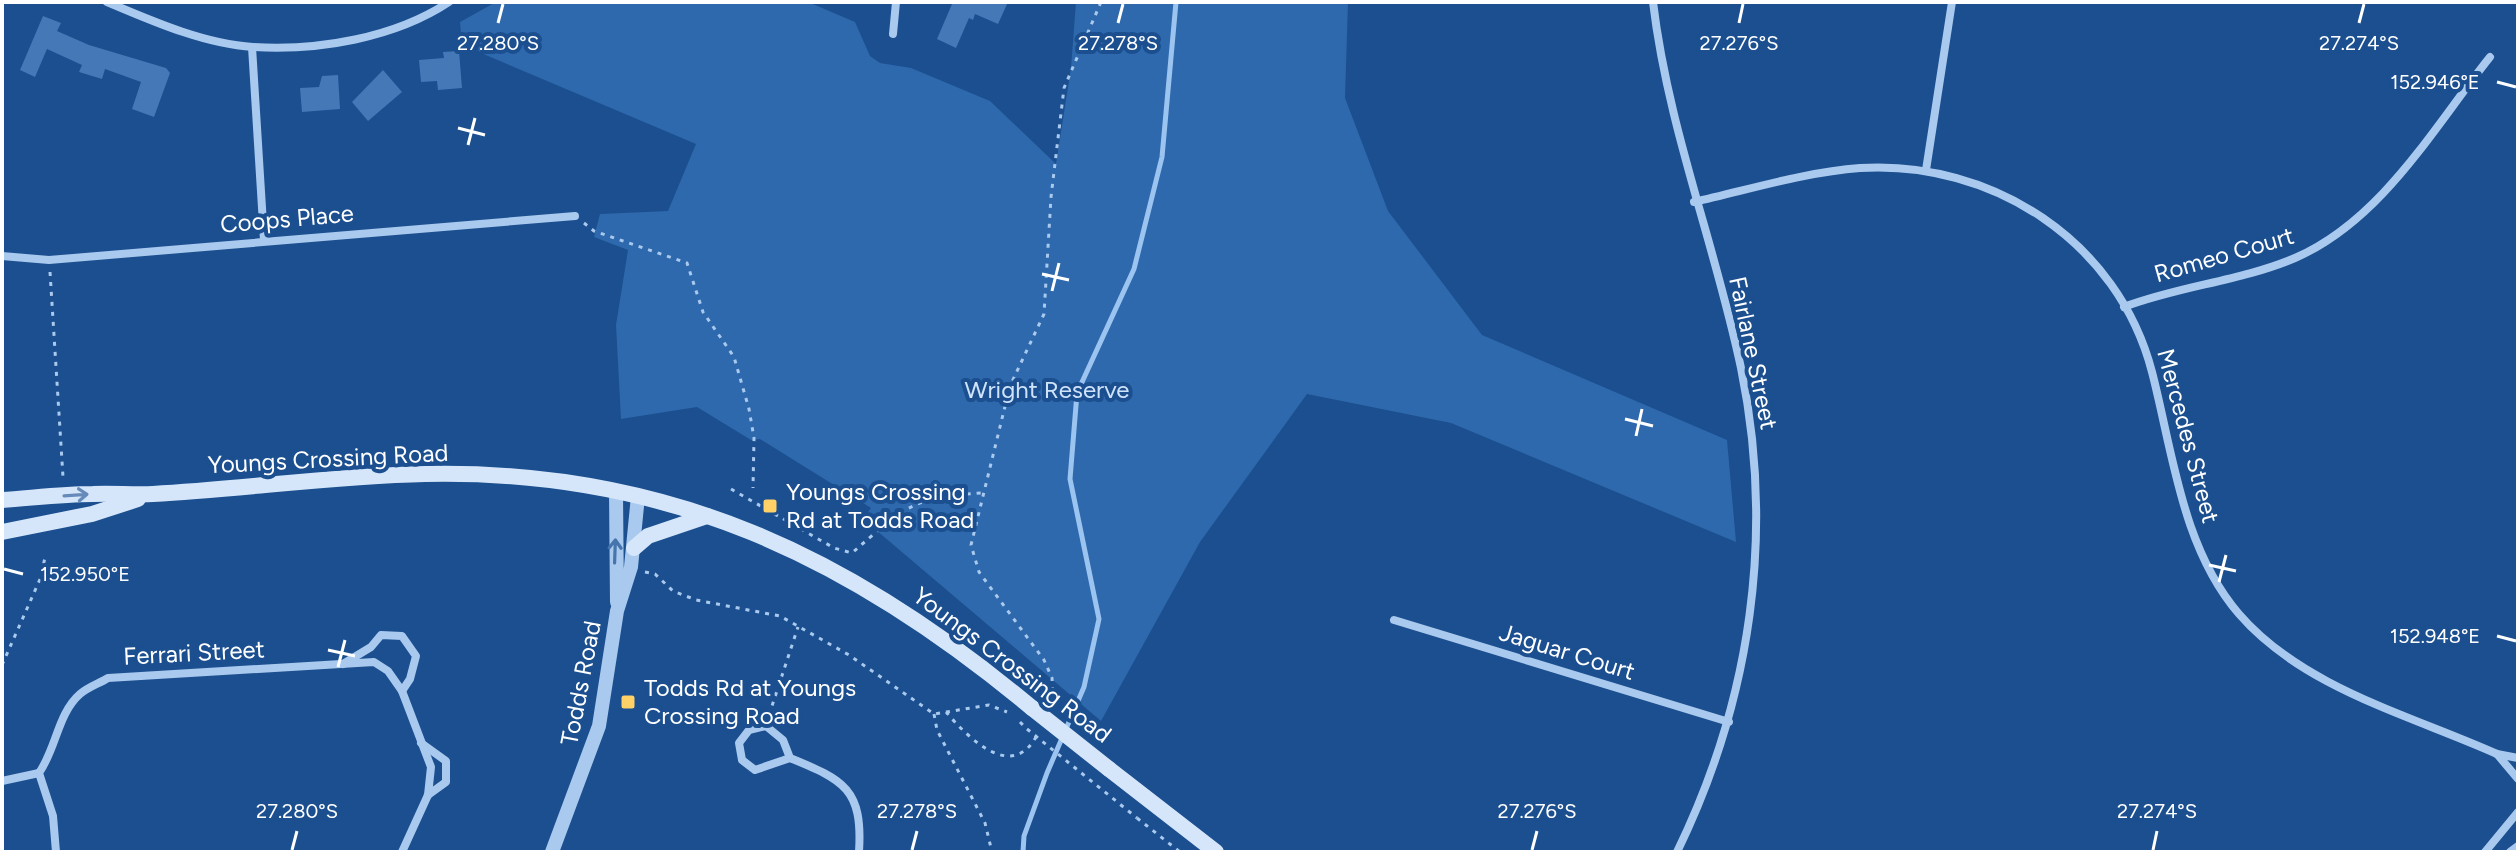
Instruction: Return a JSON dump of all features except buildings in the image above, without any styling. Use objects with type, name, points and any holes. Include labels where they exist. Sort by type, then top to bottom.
[{"type":"main road","name":"Youngs Crossing Road","points":[[2,501],[91,494],[151,494],[428,474],[521,478],[638,496],[750,529],[857,583],[935,632],[1216,852]]},
{"type":"main road","name":"Youngs Crossing Road","points":[[8,531],[92,514],[151,494]]},
{"type":"main road","points":[[2,501],[14,510],[8,531]]},
{"type":"main road","points":[[634,548],[648,536],[707,516]]},
{"type":"street","points":[[107,2],[196,36],[252,47],[322,45],[382,32],[449,2]]},
{"type":"street","points":[[893,34],[896,2]]},
{"type":"street","name":"Fairlane Street","points":[[1653,2],[1667,93],[1740,365],[1754,455],[1754,581],[1741,673],[1729,722],[1706,790],[1677,852]]},
{"type":"street","points":[[1926,170],[1952,2]]},
{"type":"street","points":[[252,47],[264,240]]},
{"type":"street","name":"Romeo Court","points":[[2124,307],[2275,266],[2337,234],[2380,195],[2490,57]]},
{"type":"street","name":"Mercedes Street","points":[[1694,202],[1859,168],[1926,170],[1981,183],[2037,212],[2085,253],[2124,307],[2150,367],[2187,514],[2201,554],[2239,614],[2287,657],[2316,675],[2497,754]]},
{"type":"street","name":"Coops Place","points":[[2,256],[49,260],[575,216]]},
{"type":"street","name":"Todds Road","points":[[616,492],[617,611]]},
{"type":"street","name":"Todds Road","points":[[552,852],[599,726],[617,611],[634,548],[638,496]]},
{"type":"street","name":"Jaguar Court","points":[[1394,620],[1729,722]]},
{"type":"street","points":[[343,664],[371,647],[381,635],[402,636],[416,656],[410,679],[402,691]]},
{"type":"street","name":"Ferrari Street","points":[[39,773],[50,757],[65,714],[80,694],[108,678],[374,662],[388,671],[402,691],[431,767],[428,795],[402,852]]},
{"type":"street","points":[[790,758],[783,740],[766,726],[757,726],[739,743],[742,760],[747,767],[761,770],[790,758],[834,776],[859,813],[859,852]]},
{"type":"street","name":"Ferrari Street","points":[[420,743],[446,761],[446,782],[428,795]]},
{"type":"street","points":[[2497,754],[2518,758]]},
{"type":"street","points":[[2497,754],[2518,779]]},
{"type":"street","points":[[2,781],[39,773],[53,816],[56,852]]},
{"type":"street","points":[[2485,852],[2518,812]]},
{"type":"street","points":[[2510,852],[2518,846]]},
{"type":"path","points":[[1053,703],[1052,678],[1044,660],[979,572],[971,545],[981,493],[1010,386],[1044,314],[1051,197],[1064,88],[1101,2]]},
{"type":"path","points":[[575,216],[594,231],[687,263],[703,312],[734,357],[754,438],[753,488]]},
{"type":"path","points":[[49,260],[63,477]]},
{"type":"path","points":[[731,489],[834,548],[852,553],[902,510],[934,496],[981,493]]},
{"type":"path","points":[[2,665],[41,577],[45,557]]},
{"type":"path","points":[[645,572],[655,574],[673,591],[696,600],[769,613],[798,626],[849,655],[934,714],[989,705],[1010,713]]},
{"type":"path","points":[[766,726],[798,626]]},
{"type":"path","points":[[946,712],[994,754],[1010,757],[1032,746],[1042,725]]},
{"type":"path","points":[[934,714],[937,730],[985,823],[992,852]]},
{"type":"path","points":[[1019,721],[1180,852]]},
{"type":"green space","name":"Wright Reserve","points":[[496,2],[808,2],[855,22],[870,56],[880,63],[911,68],[990,101],[1056,164],[1071,68],[1076,2],[1348,2],[1345,98],[1388,211],[1482,335],[1727,440],[1736,542],[1451,423],[1307,394],[1200,542],[1101,721],[863,519],[871,508],[760,439],[751,440],[697,407],[621,419],[616,325],[628,250],[594,237],[600,214],[668,211],[696,144],[462,45],[460,22]]},
{"type":"waterway","points":[[1023,852],[1024,836],[1047,773],[1084,687],[1099,619],[1070,479],[1077,393],[1134,269],[1162,157],[1176,2]]},
{"type":"place","name":"Youngs Crossing Rd at Todds Road","points":[[770,506]]},
{"type":"place","name":"Todds Rd at Youngs Crossing Road","points":[[628,702]]}]
